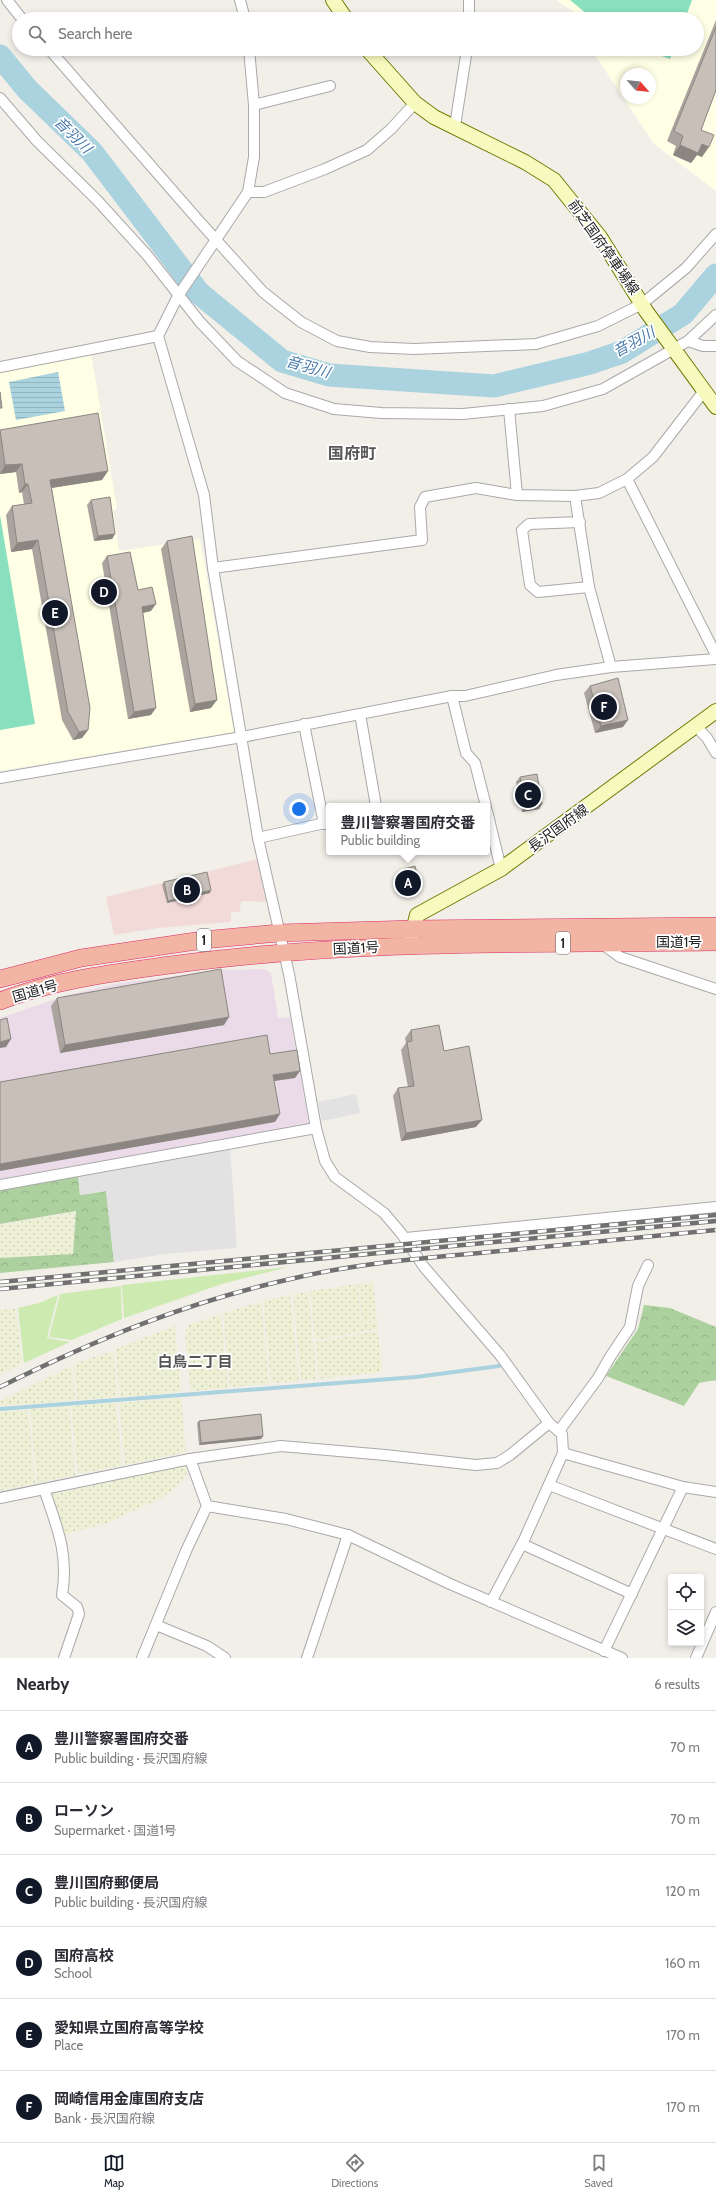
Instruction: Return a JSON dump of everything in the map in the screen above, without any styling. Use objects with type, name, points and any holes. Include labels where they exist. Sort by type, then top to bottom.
[{"type":"highway","name":"国道1号","points":[[0,1001],[48,986],[110,974],[204,960],[411,937],[716,926]]},
{"type":"highway","name":"国道1号","points":[[0,980],[81,958],[203,940],[279,933],[601,943],[716,942]]},
{"type":"main road","points":[[333,0],[341,12]]},
{"type":"main road","name":"前芝国府停車場線","points":[[373,56],[415,103],[434,117],[455,126],[525,162],[554,180],[600,237],[672,349],[716,407]]},
{"type":"main road","name":"長沢国府線","points":[[411,937],[417,916],[501,869],[716,711]]},
{"type":"street","points":[[7,0],[16,12]]},
{"type":"street","points":[[240,0],[243,12]]},
{"type":"street","points":[[468,12],[469,0]]},
{"type":"street","points":[[55,56],[215,241],[263,292],[301,322],[337,341],[370,347],[414,349],[536,344],[598,326],[644,307],[686,268],[716,234]]},
{"type":"street","points":[[250,56],[254,105],[254,157],[248,192],[180,293],[158,336],[204,495],[212,568],[242,736],[258,838],[283,952],[316,1128],[325,1161],[335,1177],[384,1213],[406,1238],[424,1267],[500,1355],[549,1423],[562,1434],[563,1453],[522,1544],[491,1602]]},
{"type":"street","points":[[455,126],[466,56]]},
{"type":"street","points":[[254,105],[330,86]]},
{"type":"street","points":[[0,98],[37,141],[112,216],[237,360],[286,393],[334,409],[381,413],[464,414],[543,406],[602,389],[658,360],[672,349],[688,342],[716,315]]},
{"type":"street","points":[[248,192],[264,192],[325,169],[367,150],[391,129],[415,103]]},
{"type":"street","points":[[0,367],[158,336]]},
{"type":"street","points":[[688,342],[702,346],[716,346]]},
{"type":"street","points":[[212,568],[422,540],[420,507],[425,498],[476,488],[517,495],[575,496],[599,492],[627,479],[653,457],[704,391]]},
{"type":"street","points":[[510,409],[517,495]]},
{"type":"street","points":[[627,479],[716,655]]},
{"type":"street","points":[[575,496],[589,587],[611,667]]},
{"type":"street","points":[[580,522],[529,524],[522,530],[530,585],[538,592],[589,587]]},
{"type":"street","points":[[0,778],[242,736],[452,696],[465,696],[556,676],[611,667],[716,659]]},
{"type":"street","points":[[452,696],[466,753],[475,763],[485,803]]},
{"type":"street","points":[[360,714],[375,803]]},
{"type":"street","points":[[258,838],[326,823],[304,724]]},
{"type":"street","points":[[696,726],[707,738],[716,753]]},
{"type":"street","points":[[490,823],[501,869]]},
{"type":"street","points":[[601,943],[620,957],[716,989]]},
{"type":"street","points":[[0,1185],[316,1128]]},
{"type":"street","points":[[406,1238],[716,1207]]},
{"type":"street","points":[[559,1431],[598,1378],[630,1327],[638,1286],[648,1265]]},
{"type":"street","points":[[0,1498],[190,1459],[281,1446],[476,1465],[496,1463],[510,1455],[549,1423]]},
{"type":"street","points":[[563,1453],[683,1487],[716,1492]]},
{"type":"street","points":[[142,1658],[186,1551],[207,1506],[190,1459]]},
{"type":"street","points":[[549,1485],[716,1549]]},
{"type":"street","points":[[604,1651],[683,1487]]},
{"type":"street","points":[[44,1489],[65,1557],[66,1575],[62,1595],[77,1607],[78,1614],[64,1658]]},
{"type":"street","points":[[207,1506],[286,1519],[348,1535],[491,1602],[622,1658]]},
{"type":"street","points":[[307,1658],[348,1535]]},
{"type":"street","points":[[522,1544],[632,1594]]},
{"type":"street","points":[[696,1658],[716,1612]]},
{"type":"street","points":[[156,1625],[207,1646],[225,1658]]},
{"type":"shaded area","points":[[556,0],[716,0],[716,191],[654,144],[627,104],[656,104],[656,68],[620,68],[620,93],[596,56],[704,56],[704,12],[574,12]]},
{"type":"shaded area","points":[[91,353],[117,509],[113,510],[119,551],[200,539],[234,732],[0,771],[0,372]]},
{"type":"shaded area","points":[[258,859],[268,902],[241,901],[240,912],[231,912],[231,922],[159,928],[114,935],[106,897]]},
{"type":"shaded area","points":[[264,969],[271,973],[278,1018],[290,1017],[309,1124],[0,1179],[0,1018],[68,995],[114,984],[221,970]]},
{"type":"shaded area","points":[[356,1094],[360,1113],[322,1121],[318,1102]]},
{"type":"shaded area","points":[[230,1146],[237,1248],[165,1254],[114,1262],[106,1191],[80,1195],[78,1175]]},
{"type":"shaded area","points":[[75,1212],[73,1254],[0,1258],[0,1225]]},
{"type":"shaded area","points":[[373,1282],[377,1321],[363,1323],[358,1284]]},
{"type":"shaded area","points":[[357,1284],[362,1324],[377,1322],[378,1329],[315,1340],[310,1291]]},
{"type":"shaded area","points":[[308,1292],[317,1379],[301,1380],[293,1295]]},
{"type":"shaded area","points":[[290,1295],[299,1381],[271,1383],[263,1301]]},
{"type":"shaded area","points":[[261,1302],[269,1384],[230,1387],[223,1313]]},
{"type":"shaded area","points":[[16,1309],[22,1363],[0,1375],[0,1310]]},
{"type":"shaded area","points":[[221,1314],[228,1388],[191,1391],[185,1332],[189,1325]]},
{"type":"shaded area","points":[[175,1326],[181,1392],[120,1397],[115,1349]]},
{"type":"shaded area","points":[[378,1331],[382,1372],[319,1379],[316,1342]]},
{"type":"shaded area","points":[[113,1351],[118,1397],[77,1400],[74,1364]]},
{"type":"shaded area","points":[[72,1366],[75,1400],[0,1406],[0,1401]]},
{"type":"shaded area","points":[[181,1398],[186,1452],[125,1465],[119,1403]]},
{"type":"shaded area","points":[[116,1403],[122,1465],[78,1474],[71,1406]]},
{"type":"shaded area","points":[[69,1406],[75,1475],[37,1483],[30,1409]]},
{"type":"shaded area","points":[[28,1410],[35,1483],[0,1491],[0,1412]]},
{"type":"shaded area","points":[[186,1465],[187,1473],[180,1484],[163,1497],[107,1523],[63,1535],[50,1495]]},
{"type":"green space","points":[[570,0],[692,0],[688,12],[585,12]]},
{"type":"green space","points":[[662,56],[671,56],[670,59]]},
{"type":"green space","points":[[0,515],[35,724],[0,730]]},
{"type":"green space","points":[[78,1175],[80,1195],[106,1191],[114,1262],[0,1273],[0,1258],[73,1254],[76,1211],[0,1224],[0,1191]]},
{"type":"green space","points":[[288,1267],[222,1284],[124,1318],[122,1285]]},
{"type":"green space","points":[[121,1286],[122,1319],[72,1340],[49,1337],[60,1294]]},
{"type":"green space","points":[[58,1295],[47,1338],[70,1342],[24,1363],[18,1308],[39,1303]]},
{"type":"green space","points":[[644,1305],[670,1308],[716,1327],[716,1380],[699,1383],[684,1406],[606,1376],[638,1329]]},
{"type":"water","points":[[58,372],[65,411],[16,420],[9,382]]},
{"type":"building","points":[[716,27],[716,90],[701,130],[714,135],[709,147],[702,144],[698,153],[680,145],[683,136],[674,131]]},
{"type":"building","points":[[0,392],[2,408],[0,408]]},
{"type":"building","points":[[98,413],[108,471],[50,480],[90,708],[88,730],[79,732],[68,712],[38,540],[17,543],[12,506],[32,503],[28,484],[25,484],[22,464],[5,465],[0,430]]},
{"type":"building","points":[[110,497],[115,534],[98,536],[91,500]]},
{"type":"building","points":[[192,536],[217,700],[195,704],[167,541]]},
{"type":"building","points":[[130,552],[138,590],[152,587],[156,604],[142,607],[156,708],[134,712],[107,556]]},
{"type":"building","points":[[618,678],[628,720],[601,726],[590,686]]},
{"type":"building","points":[[537,774],[542,804],[525,807],[520,777]]},
{"type":"building","points":[[415,866],[420,885],[408,889],[404,869]]},
{"type":"building","points":[[207,872],[211,890],[168,901],[164,882]]},
{"type":"building","points":[[221,969],[229,1017],[65,1045],[57,998]]},
{"type":"building","points":[[7,1018],[11,1039],[0,1042],[0,1020]]},
{"type":"building","points":[[439,1025],[444,1051],[469,1046],[482,1120],[406,1133],[398,1088],[414,1086],[407,1042],[412,1041],[411,1030]]},
{"type":"building","points":[[267,1035],[270,1054],[297,1050],[300,1071],[273,1075],[280,1114],[0,1164],[0,1082]]},
{"type":"building","points":[[261,1414],[263,1436],[201,1443],[199,1421]]},
{"type":"waterway","name":"音羽川","points":[[0,56],[27,89],[92,152],[199,293],[282,361],[329,375],[494,386],[590,363],[622,352],[683,314],[716,275]]},
{"type":"waterway","points":[[0,1409],[416,1377],[499,1366]]},
{"type":"railway","points":[[0,1282],[716,1215]]},
{"type":"railway","points":[[0,1289],[716,1221]]},
{"type":"railway","points":[[0,1387],[36,1369],[108,1337],[144,1323],[218,1298],[295,1278],[343,1268],[441,1256],[716,1230]]},
{"type":"place","name":"国府高校","points":[[104,592]]},
{"type":"place","name":"愛知県立国府高等学校","points":[[55,613]]},
{"type":"place","name":"岡崎信用金庫国府支店","points":[[604,707]]},
{"type":"place","name":"豊川国府郵便局","points":[[528,795]]},
{"type":"place","name":"豊川警察署国府交番","points":[[408,883]]},
{"type":"place","name":"ローソン","points":[[187,890]]},
{"type":"district","name":"国府町","points":[[352,453]]},
{"type":"district","name":"白鳥二丁目","points":[[195,1362]]}]
